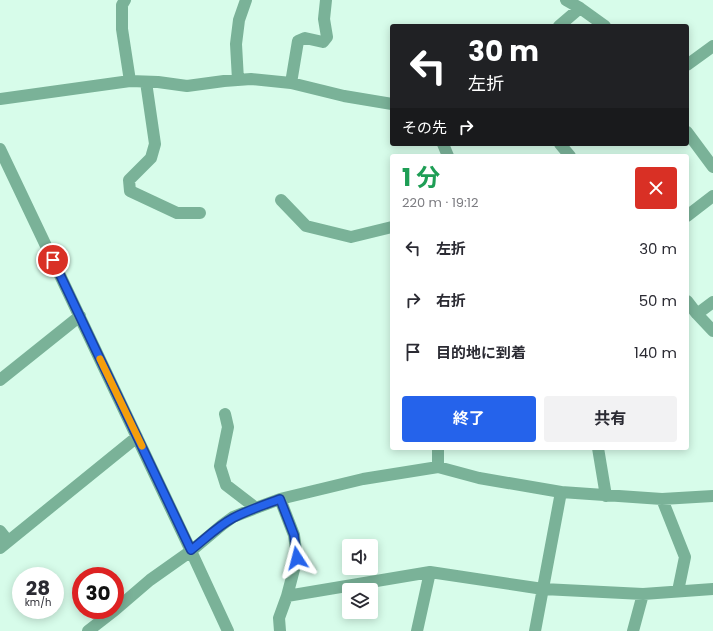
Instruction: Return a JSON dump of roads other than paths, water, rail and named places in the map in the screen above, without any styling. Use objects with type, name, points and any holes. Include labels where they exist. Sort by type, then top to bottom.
[{"type":"street","points":[[125,0],[122,5],[122,29],[130,81]]},
{"type":"street","points":[[238,80],[236,44],[239,20],[246,0]]},
{"type":"street","points":[[290,83],[298,41],[305,38],[322,42],[327,36],[324,19],[326,0]]},
{"type":"street","points":[[566,0],[602,24]]},
{"type":"street","points":[[561,24],[580,8]]},
{"type":"street","points":[[689,64],[713,46]]},
{"type":"street","points":[[0,99],[130,81],[158,82],[187,86],[251,78],[290,83],[344,96],[390,104]]},
{"type":"street","points":[[146,82],[155,144],[151,158],[129,180],[130,191],[177,213],[200,213]]},
{"type":"street","points":[[689,135],[713,167]]},
{"type":"street","points":[[562,146],[568,154]]},
{"type":"street","points":[[0,149],[228,631]]},
{"type":"street","points":[[689,214],[713,196]]},
{"type":"street","points":[[280,200],[306,226],[351,237],[390,227]]},
{"type":"street","points":[[697,314],[713,302]]},
{"type":"street","points":[[689,304],[713,331]]},
{"type":"street","points":[[0,380],[80,316]]},
{"type":"street","points":[[225,414],[228,427],[220,466],[226,485],[256,508]]},
{"type":"street","points":[[0,531],[4,544],[137,437]]},
{"type":"street","points":[[438,450],[438,467]]},
{"type":"street","points":[[598,450],[606,496]]},
{"type":"street","points":[[124,602],[150,580],[233,518],[280,499],[363,479],[438,467],[479,478],[561,492],[662,499],[713,496]]},
{"type":"street","points":[[535,631],[561,492]]},
{"type":"street","points":[[280,499],[294,535],[297,558],[287,596],[279,618],[280,631]]},
{"type":"street","points":[[662,499],[685,557],[678,591]]},
{"type":"street","points":[[287,596],[430,572],[543,589],[643,594],[713,589]]},
{"type":"street","points":[[418,631],[430,572]]},
{"type":"street","points":[[633,631],[643,594]]},
{"type":"street","points":[[88,631],[103,619]]}]
